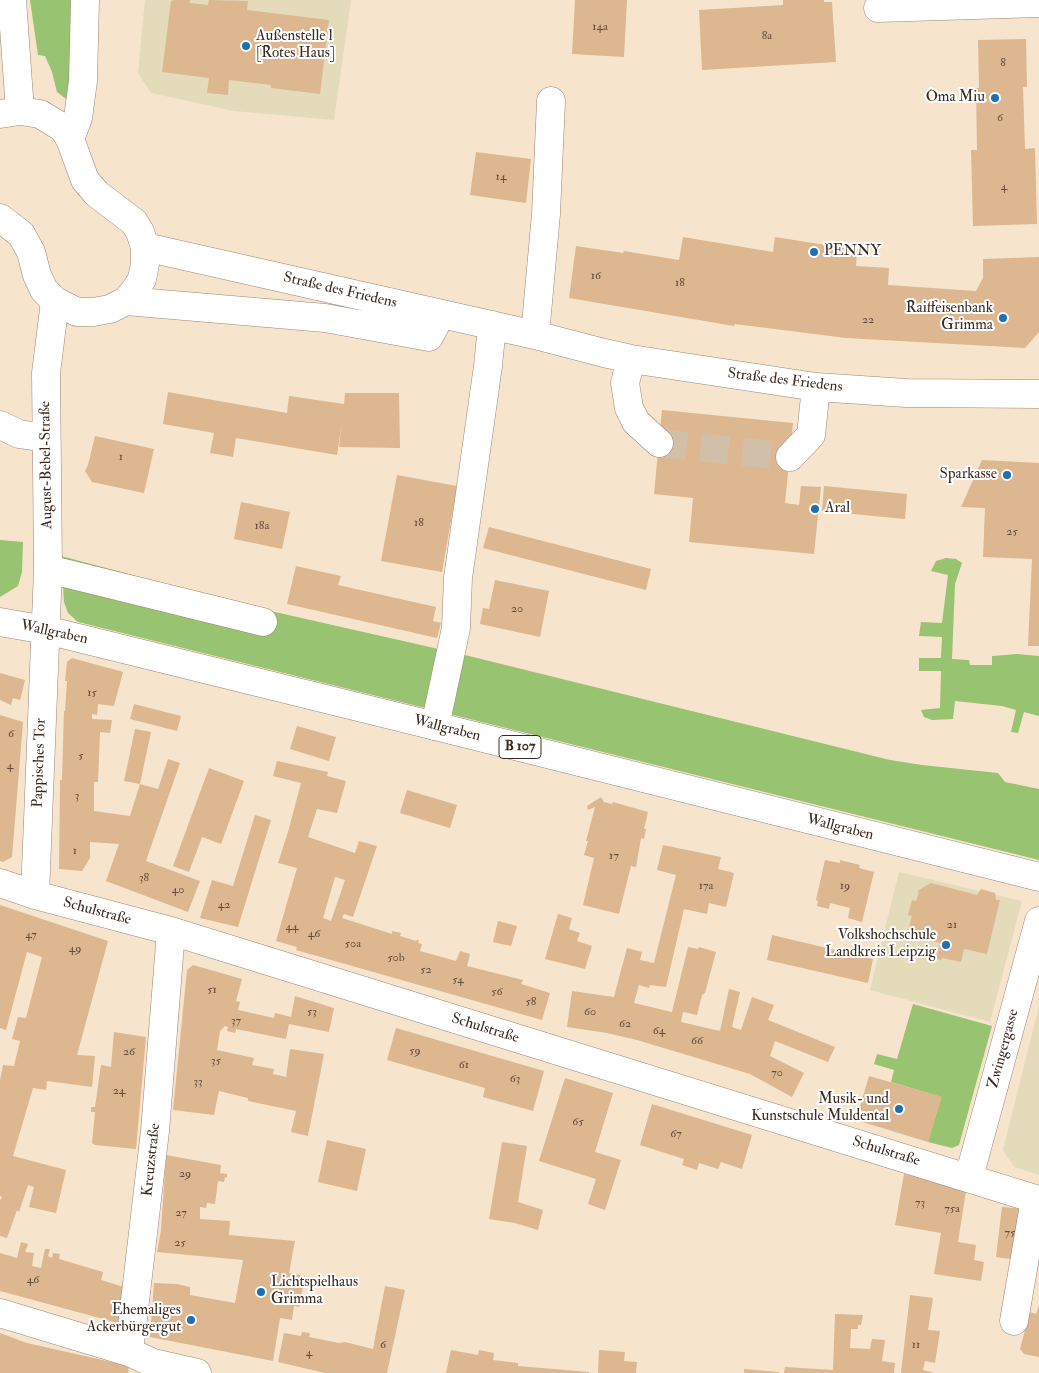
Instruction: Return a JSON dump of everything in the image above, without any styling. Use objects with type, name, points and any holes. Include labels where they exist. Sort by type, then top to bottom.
[{"type":"street","points":[[0,218],[21,234],[31,252],[44,290],[55,301],[76,312],[110,309],[126,301],[142,278],[145,264],[145,247],[134,222],[97,194],[85,180],[70,139],[63,128],[40,114],[10,112],[12,0]]},
{"type":"street","points":[[70,139],[78,118],[83,81],[85,0]]},
{"type":"street","points":[[878,8],[1039,3]]},
{"type":"street","points":[[534,335],[546,214],[551,101]]},
{"type":"street","name":"Straße des Friedens","points":[[145,247],[492,325],[604,354],[631,359],[816,387],[906,393],[1039,394]]},
{"type":"street","name":"August-Bebel-Straße","points":[[46,630],[48,569],[46,373],[55,301]]},
{"type":"street","points":[[126,301],[325,318],[430,337],[441,314]]},
{"type":"street","points":[[435,726],[456,628],[458,578],[492,325]]},
{"type":"street","points":[[631,359],[626,383],[629,408],[636,422],[659,443]]},
{"type":"street","points":[[790,457],[811,436],[816,387]]},
{"type":"street","points":[[0,425],[19,434],[46,438]]},
{"type":"street","points":[[48,569],[264,622]]},
{"type":"street","name":"Wallgraben","points":[[0,622],[46,630],[1039,877]]},
{"type":"street","name":"Pappisches Tor","points":[[35,895],[46,630]]},
{"type":"street","name":"Schulstraße","points":[[0,883],[35,895],[170,931],[1035,1199],[1014,1321]]},
{"type":"street","name":"Zwingergasse","points":[[969,1178],[1039,921]]},
{"type":"street","name":"Kreuzstraße","points":[[144,1363],[155,1131],[170,931]]},
{"type":"street","points":[[0,1313],[144,1363],[197,1373]]},
{"type":"shaded area","points":[[145,0],[351,0],[334,120],[234,111],[151,93],[138,73]]},
{"type":"shaded area","name":"Volkshochschule Landkreis Leipzig","points":[[899,872],[1022,901],[990,1022],[870,990]]},
{"type":"shaded area","points":[[1039,1006],[1039,1175],[1014,1167],[1003,1150]]},
{"type":"green space","points":[[30,0],[76,0],[73,80],[66,99],[57,92],[52,72],[45,56],[38,55]]},
{"type":"green space","points":[[0,540],[23,542],[22,572],[18,586],[0,597]]},
{"type":"green space","points":[[61,556],[253,607],[465,655],[890,760],[998,773],[1005,782],[1039,789],[1039,860],[78,622],[68,613],[64,602]]},
{"type":"green space","points":[[946,558],[956,559],[962,563],[955,584],[952,659],[969,660],[970,665],[992,665],[992,656],[1017,654],[1039,656],[1039,716],[1024,712],[1018,733],[1011,732],[1016,710],[1002,706],[955,701],[953,719],[932,720],[924,717],[921,710],[940,708],[941,671],[919,671],[919,658],[941,658],[942,637],[919,636],[921,622],[942,623],[948,575],[931,571],[936,561]]},
{"type":"green space","points":[[913,1004],[992,1026],[959,1145],[952,1148],[928,1142],[941,1097],[891,1082],[894,1070],[874,1064],[877,1054],[897,1059]]},
{"type":"building","name":"Außenstelle l [Rotes Haus]","points":[[190,0],[190,3],[208,5],[209,0],[248,1],[247,10],[329,20],[320,94],[271,88],[271,85],[229,80],[228,95],[207,93],[209,78],[162,72],[171,1]]},
{"type":"building","points":[[575,0],[627,0],[624,57],[572,54]]},
{"type":"building","points":[[783,0],[824,0],[824,2],[832,2],[836,62],[702,70],[699,10],[783,5]]},
{"type":"building","points":[[1026,39],[1027,87],[1023,87],[1025,149],[1035,148],[1037,224],[973,226],[971,150],[977,150],[976,88],[979,88],[978,40]]},
{"type":"building","points":[[476,152],[531,159],[526,203],[470,195]]},
{"type":"building","points":[[683,237],[773,252],[775,237],[857,250],[856,266],[889,268],[888,285],[976,291],[983,278],[983,259],[1039,257],[1039,332],[1025,348],[846,338],[735,324],[734,326],[569,298],[576,246],[623,253],[624,251],[679,260]]},
{"type":"building","points":[[168,392],[287,413],[289,396],[344,404],[345,393],[399,393],[400,448],[339,447],[342,422],[337,455],[236,438],[233,457],[210,453],[214,433],[163,424]]},
{"type":"building","points":[[662,410],[793,423],[785,503],[799,505],[801,486],[821,487],[814,554],[689,542],[693,498],[654,494]]},
{"type":"building","points":[[95,436],[154,449],[144,493],[92,482],[85,471]]},
{"type":"building","points":[[982,460],[1039,463],[1039,646],[1028,646],[1032,559],[983,557],[985,508],[961,507]]},
{"type":"building","points":[[397,475],[457,486],[442,572],[381,561]]},
{"type":"building","points":[[824,486],[907,494],[905,519],[822,511]]},
{"type":"building","points":[[241,502],[290,512],[282,549],[234,539]]},
{"type":"building","points":[[489,527],[651,569],[646,590],[483,548]]},
{"type":"building","points":[[296,566],[341,576],[338,585],[436,607],[433,621],[441,623],[437,638],[287,604]]},
{"type":"building","points":[[495,580],[549,591],[540,637],[480,624],[483,608],[489,609]]},
{"type":"building","points":[[72,658],[123,672],[114,706],[98,704],[97,715],[92,714],[92,719],[112,720],[110,733],[100,732],[98,782],[94,782],[94,811],[130,816],[140,784],[158,789],[168,759],[180,763],[146,861],[200,881],[188,912],[106,881],[119,844],[90,842],[90,858],[82,871],[59,869],[60,780],[62,780],[67,681],[65,681],[67,662]]},
{"type":"building","points":[[0,673],[25,680],[20,700],[13,698],[11,705],[0,700]]},
{"type":"building","points":[[134,704],[181,716],[177,731],[130,719]]},
{"type":"building","points":[[0,715],[23,722],[12,857],[3,862],[0,861]]},
{"type":"building","points":[[297,726],[336,737],[329,761],[290,749]]},
{"type":"building","points":[[135,729],[151,732],[140,784],[124,781]]},
{"type":"building","points":[[277,761],[328,772],[327,776],[346,781],[337,813],[317,809],[308,837],[355,853],[359,841],[377,846],[353,917],[344,914],[342,918],[392,934],[392,931],[401,933],[400,936],[416,941],[419,940],[418,943],[422,944],[420,951],[456,961],[460,951],[470,954],[467,966],[523,980],[521,984],[550,993],[542,1020],[296,950],[297,947],[276,941],[297,868],[278,863],[301,783],[273,776]],"holes":[[[335,877],[345,880],[331,921],[323,918]]]},
{"type":"building","points":[[209,768],[244,781],[221,844],[202,837],[189,872],[173,866]]},
{"type":"building","points":[[407,790],[457,805],[450,828],[400,813]]},
{"type":"building","points":[[601,797],[604,802],[612,804],[613,802],[648,812],[644,839],[641,838],[636,867],[631,866],[619,914],[583,905],[594,858],[584,855],[595,807],[588,810],[587,806]]},
{"type":"building","points":[[255,815],[271,820],[238,927],[200,918],[212,880],[233,886]]},
{"type":"building","points":[[663,845],[721,857],[718,869],[734,873],[726,907],[709,903],[707,914],[684,909],[666,987],[650,985],[649,988],[639,985],[634,1003],[672,1012],[688,947],[698,949],[699,947],[716,952],[697,1015],[683,1012],[681,1022],[720,1031],[729,989],[740,992],[732,1027],[741,1030],[752,997],[774,1005],[768,1020],[835,1047],[828,1062],[775,1041],[770,1056],[804,1073],[792,1097],[750,1074],[637,1040],[567,1027],[572,991],[614,997],[627,948],[642,952],[640,960],[654,963],[676,875],[657,870]]},
{"type":"building","points":[[825,860],[840,863],[840,860],[860,865],[859,868],[874,872],[862,922],[848,918],[850,908],[830,903],[829,909],[817,906],[818,901],[816,900]]},
{"type":"building","points":[[931,883],[977,895],[981,889],[995,893],[996,900],[1000,900],[987,954],[964,949],[961,962],[942,958],[941,960],[936,959],[940,943],[907,935],[912,916],[908,915],[912,900],[916,901],[919,892],[917,891]]},
{"type":"building","points":[[0,905],[108,941],[77,1055],[95,1056],[92,1087],[47,1081],[46,1090],[33,1088],[13,1156],[66,1170],[56,1213],[29,1207],[34,1187],[28,1185],[19,1212],[17,1210],[7,1238],[0,1236],[0,1201],[2,1197],[0,1196],[0,1080],[3,1065],[14,1066],[20,1041],[12,1039],[18,1017],[26,1018],[42,957],[27,952],[6,1030],[0,1028]]},
{"type":"building","points":[[558,914],[572,918],[569,929],[580,933],[577,941],[592,946],[585,969],[545,959]]},
{"type":"building","points":[[498,921],[517,926],[511,946],[493,942]]},
{"type":"building","points":[[772,935],[873,959],[868,983],[767,960]]},
{"type":"building","points":[[193,965],[242,979],[236,1001],[240,1002],[238,1010],[274,1018],[275,1013],[291,1017],[295,996],[334,1008],[329,1032],[289,1024],[286,1039],[236,1029],[235,1033],[227,1031],[228,1027],[225,1026],[220,1031],[217,1050],[254,1058],[252,1065],[274,1069],[273,1074],[286,1077],[290,1049],[324,1054],[308,1136],[291,1132],[296,1111],[248,1101],[248,1098],[219,1091],[214,1115],[173,1110],[187,970]]},
{"type":"building","points":[[396,1028],[544,1071],[533,1111],[483,1097],[485,1088],[387,1060]]},
{"type":"building","points":[[114,1032],[146,1037],[136,1149],[95,1145],[92,1143],[95,1112],[91,1112],[91,1107],[95,1107],[101,1065],[111,1067]]},
{"type":"building","name":"Musik- und Kunstschule Muldental","points":[[869,1076],[942,1097],[928,1142],[856,1120]]},
{"type":"building","points":[[565,1078],[613,1093],[595,1152],[621,1160],[605,1210],[588,1204],[596,1179],[539,1161]]},
{"type":"building","points":[[652,1104],[752,1135],[742,1169],[721,1162],[718,1169],[699,1163],[697,1170],[682,1165],[684,1159],[640,1145]]},
{"type":"building","points":[[327,1140],[366,1149],[357,1191],[318,1182]]},
{"type":"building","points":[[502,1142],[527,1146],[518,1202],[543,1210],[538,1230],[515,1223],[489,1219]]},
{"type":"building","points":[[166,1155],[221,1165],[220,1173],[227,1174],[224,1182],[218,1181],[215,1204],[207,1203],[206,1208],[200,1207],[200,1219],[230,1221],[229,1235],[295,1241],[289,1273],[305,1276],[299,1307],[294,1306],[292,1320],[280,1318],[273,1361],[150,1337],[154,1283],[177,1284],[190,1287],[190,1295],[235,1303],[243,1260],[157,1252],[161,1230]]},
{"type":"building","points":[[904,1174],[967,1185],[958,1242],[976,1245],[974,1260],[984,1262],[981,1281],[934,1274],[941,1233],[895,1225]]},
{"type":"building","points":[[1002,1207],[1024,1209],[1017,1260],[996,1257]]},
{"type":"building","points":[[21,1242],[28,1244],[25,1252],[34,1253],[32,1266],[41,1268],[45,1249],[50,1249],[48,1256],[52,1258],[53,1253],[60,1254],[59,1259],[103,1272],[101,1280],[124,1287],[118,1323],[0,1291],[0,1253],[17,1258]]},
{"type":"building","points":[[385,1286],[405,1290],[387,1373],[325,1373],[278,1362],[284,1333],[301,1336],[302,1332],[310,1333],[309,1337],[339,1343],[345,1342],[373,1349]]},
{"type":"building","points":[[910,1295],[933,1298],[928,1330],[940,1331],[935,1363],[925,1361],[923,1370],[934,1373],[901,1373]]},
{"type":"building","points":[[1039,1306],[1039,1357],[1024,1354],[1020,1349],[1030,1312],[1036,1314]]},
{"type":"building","points":[[835,1314],[863,1315],[858,1329],[851,1329],[850,1348],[870,1349],[872,1339],[885,1340],[882,1361],[895,1363],[894,1373],[784,1373],[785,1367],[833,1370]]},
{"type":"building","points":[[0,1333],[27,1343],[129,1366],[128,1373],[0,1373]]},
{"type":"building","points":[[451,1350],[478,1355],[479,1350],[494,1353],[493,1360],[518,1363],[518,1366],[589,1373],[446,1373]]},
{"type":"building","points":[[599,1350],[625,1352],[624,1361],[637,1362],[636,1373],[598,1373]]},
{"type":"building","points":[[744,1369],[779,1372],[779,1373],[744,1373]]},
{"type":"tunnel","points":[[659,443],[790,457]]},
{"type":"place","name":"Außenstelle l [Rotes Haus]","points":[[246,46]]},
{"type":"place","name":"Oma Miu","points":[[995,98]]},
{"type":"place","name":"PENNY","points":[[814,252]]},
{"type":"place","name":"Raiffeisenbank Grimma","points":[[1003,318]]},
{"type":"place","name":"Sparkasse","points":[[1007,475]]},
{"type":"place","name":"Aral","points":[[815,509]]},
{"type":"place","name":"Volkshochschule Landkreis Leipzig","points":[[946,945]]},
{"type":"place","name":"Musik- und Kunstschule Muldental","points":[[899,1109]]},
{"type":"place","name":"Lichtspielhaus Grimma","points":[[261,1292]]},
{"type":"place","name":"Ehemaliges Ackerbürgergut","points":[[191,1320]]}]
